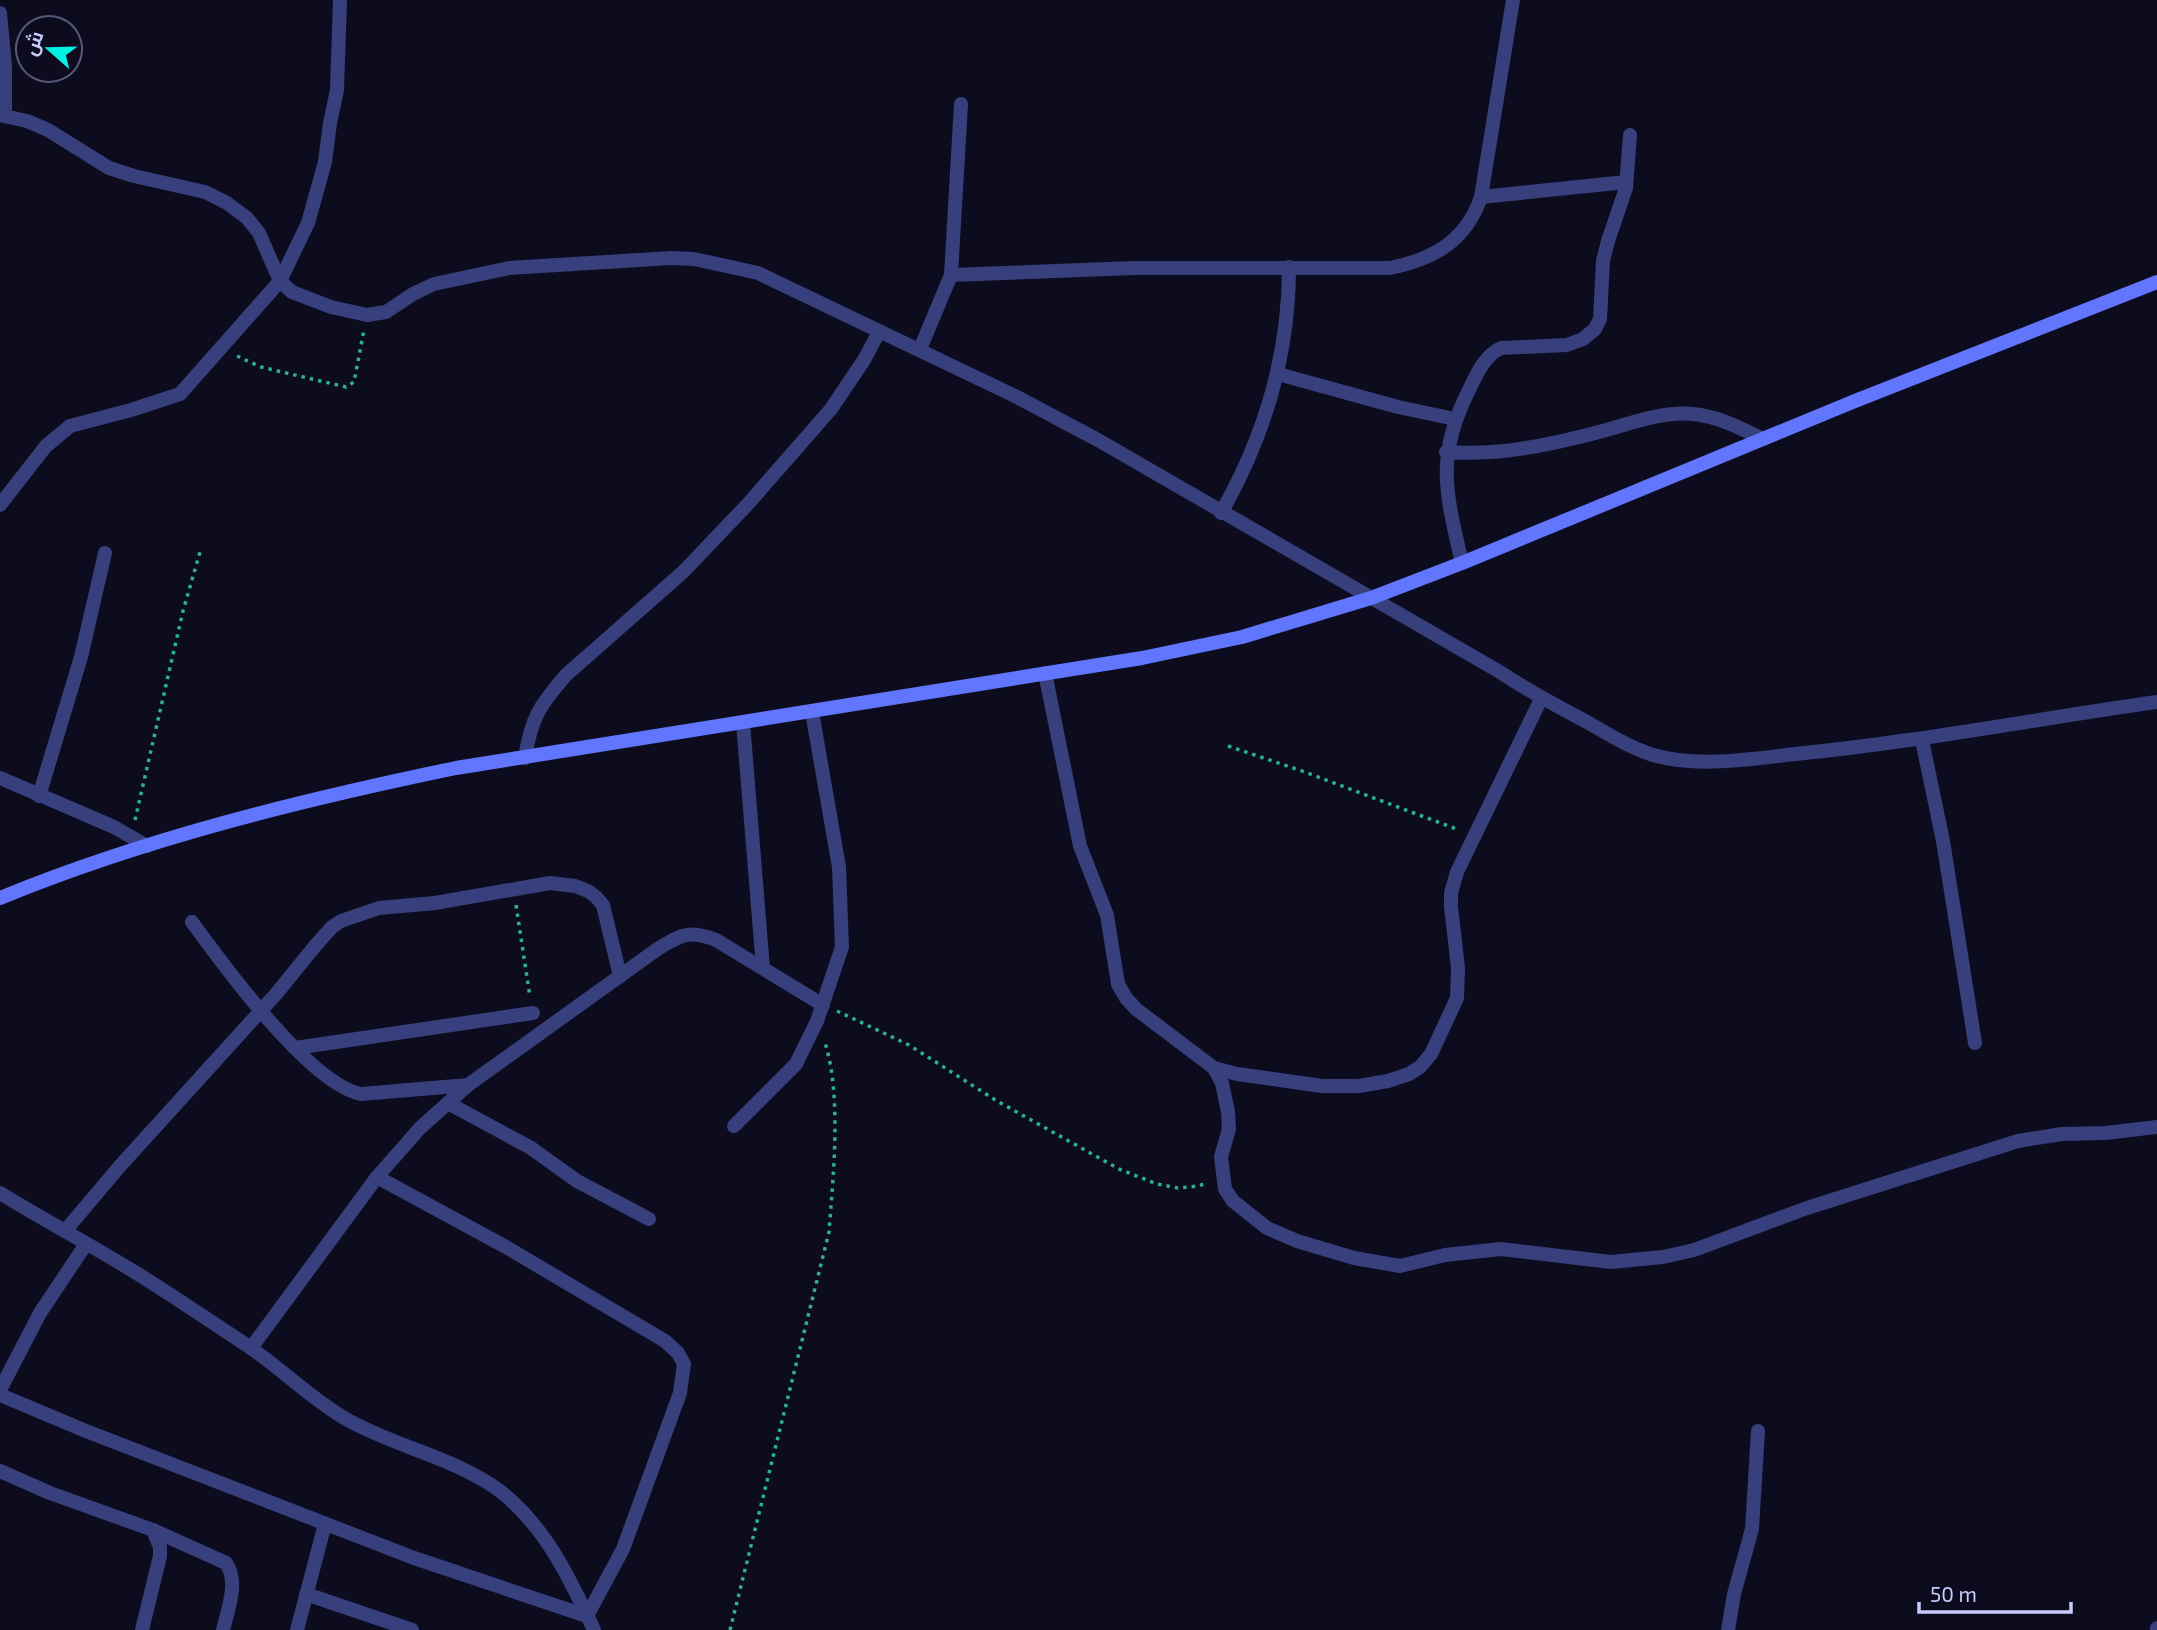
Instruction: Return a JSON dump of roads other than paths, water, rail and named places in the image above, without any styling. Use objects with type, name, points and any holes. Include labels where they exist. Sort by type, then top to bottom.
[{"type":"street","points":[[0,505],[57,435],[70,426],[180,394],[280,281],[308,223],[325,162],[337,90],[340,0]]},
{"type":"street","points":[[951,275],[1134,268],[1390,268],[1416,263],[1439,252],[1456,238],[1475,213],[1481,197],[1513,0]]},
{"type":"street","points":[[0,13],[5,66],[2,115],[48,130],[110,168],[205,192],[227,203],[247,218],[259,233],[280,281],[292,292],[306,299],[367,315],[386,312],[434,284],[509,268],[682,259],[728,265],[758,273],[920,349],[1098,440],[1500,672],[1541,699],[1652,755],[1682,760],[1759,758],[1922,740],[2157,702]]},
{"type":"street","points":[[920,349],[951,275],[961,104]]},
{"type":"street","points":[[1462,563],[1446,488],[1447,452],[1455,419],[1473,380],[1491,353],[1501,348],[1567,345],[1583,339],[1595,329],[1600,319],[1608,241],[1626,182],[1630,135]]},
{"type":"street","points":[[1481,197],[1626,182]]},
{"type":"street","points":[[1221,513],[1242,471],[1278,374],[1287,324],[1289,267]]},
{"type":"street","points":[[0,898],[147,846],[372,785],[456,768],[1142,658],[1242,637],[1371,598],[1462,563],[1763,439],[2157,282]]},
{"type":"street","points":[[525,758],[532,724],[550,693],[683,572],[747,505],[831,409],[879,332]]},
{"type":"street","points":[[1278,374],[1356,397],[1455,419]]},
{"type":"street","points":[[1447,452],[1470,454],[1550,444],[1674,413],[1696,414],[1714,419],[1763,439]]},
{"type":"street","points":[[39,796],[81,657],[105,553]]},
{"type":"street","points":[[1045,673],[1080,846],[1107,915],[1118,984],[1126,998],[1136,1009],[1214,1068],[1237,1074],[1322,1086],[1359,1086],[1388,1081],[1409,1074],[1431,1054],[1457,998],[1458,968],[1451,893],[1461,862],[1541,699]]},
{"type":"street","points":[[734,1126],[796,1064],[817,1021],[842,947],[839,867],[812,712]]},
{"type":"street","points":[[743,723],[763,968]]},
{"type":"street","points":[[1922,740],[1943,841],[1975,1043]]},
{"type":"street","points":[[0,778],[131,835],[147,846]]},
{"type":"street","points":[[65,1231],[323,936],[341,921],[379,908],[514,891],[550,883],[575,887],[596,897],[603,905],[620,976]]},
{"type":"street","points":[[192,922],[223,964],[295,1048],[315,1069],[351,1092],[378,1094],[468,1085]]},
{"type":"street","points":[[251,1348],[377,1177],[420,1128],[468,1085],[659,948],[683,934],[691,933],[716,940],[823,1005]]},
{"type":"street","points":[[295,1048],[533,1013]]},
{"type":"street","points":[[1214,1068],[1222,1083],[1228,1112],[1229,1129],[1221,1157],[1222,1177],[1225,1189],[1233,1201],[1267,1228],[1328,1251],[1386,1265],[1413,1264],[1445,1255],[1501,1249],[1611,1262],[1634,1262],[1693,1250],[1807,1208],[2018,1142],[2062,1134],[2157,1128]]},
{"type":"street","points":[[448,1103],[531,1148],[577,1181],[649,1219]]},
{"type":"street","points":[[377,1177],[506,1247],[665,1341],[678,1353],[684,1364],[680,1393],[623,1549],[587,1616]]},
{"type":"street","points":[[0,1193],[134,1272],[251,1348],[345,1418],[405,1447],[457,1466],[501,1492],[530,1521],[557,1556],[594,1630]]},
{"type":"street","points":[[86,1244],[40,1313],[0,1393],[86,1431],[414,1558],[587,1616]]},
{"type":"street","points":[[1728,1630],[1734,1594],[1752,1529],[1758,1431]]},
{"type":"street","points":[[0,1471],[50,1493],[153,1530],[226,1563],[231,1570],[232,1588],[223,1630]]},
{"type":"street","points":[[297,1630],[325,1524]]},
{"type":"street","points":[[142,1630],[160,1556],[158,1538],[153,1530]]},
{"type":"street","points":[[306,1594],[412,1630]]}]
